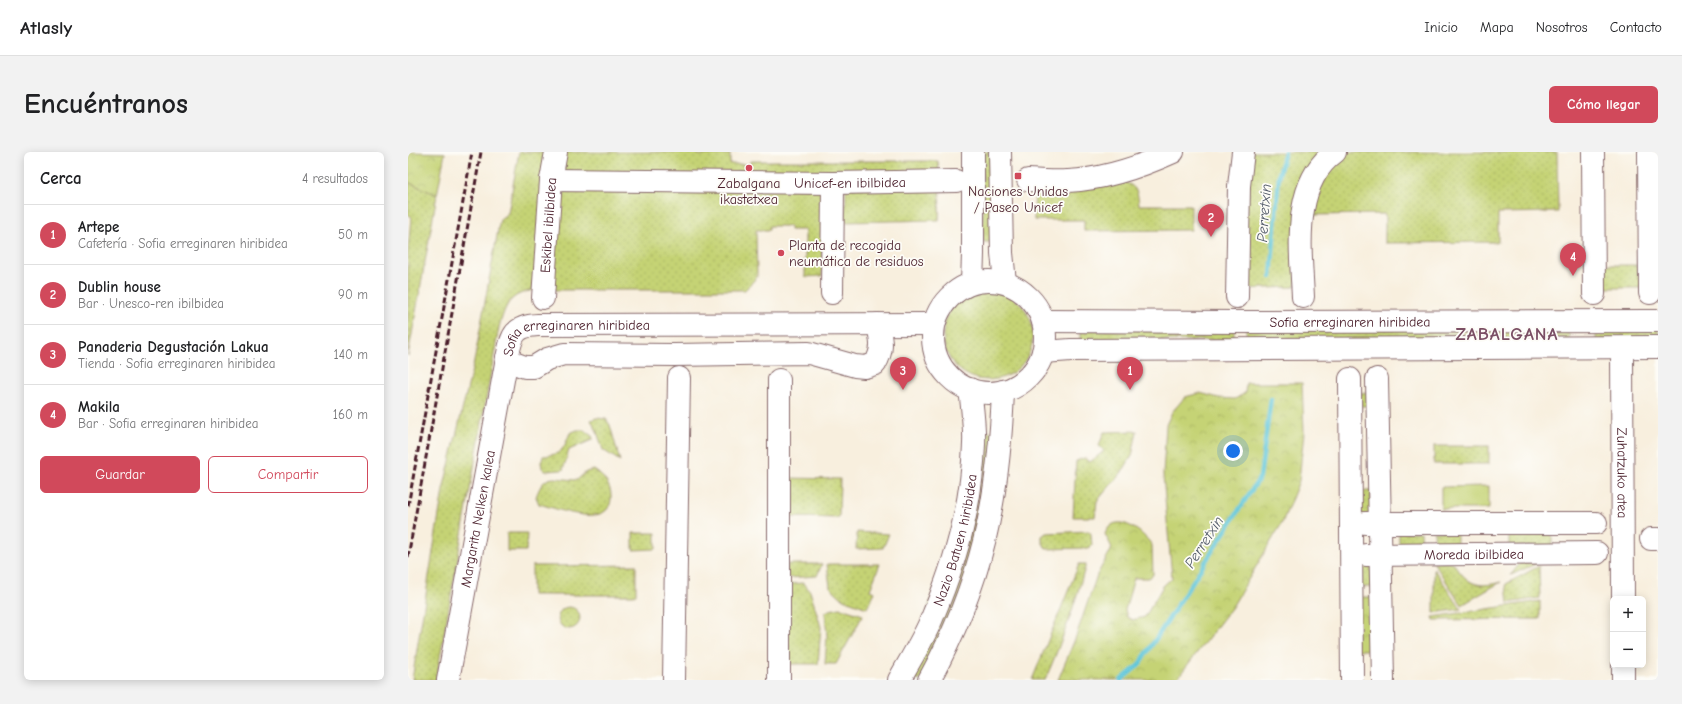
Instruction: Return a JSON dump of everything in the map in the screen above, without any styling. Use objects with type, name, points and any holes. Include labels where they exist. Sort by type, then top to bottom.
[{"type":"street","name":"Eskibel ibilbidea","points":[[543,298],[551,180],[556,152]]},
{"type":"street","points":[[972,283],[974,254],[973,152]]},
{"type":"street","points":[[1000,152],[1002,253],[1005,282]]},
{"type":"street","points":[[1028,180],[1069,181],[1105,176],[1141,166],[1173,152]]},
{"type":"street","points":[[1236,297],[1239,186],[1243,152]]},
{"type":"street","points":[[1593,152],[1594,294]]},
{"type":"street","points":[[1649,152],[1650,293]]},
{"type":"street","points":[[1303,297],[1300,241],[1303,211],[1311,183],[1318,171],[1332,154]]},
{"type":"street","name":"Unicef-en ibilbidea","points":[[551,180],[833,183],[956,181]]},
{"type":"street","points":[[832,293],[833,183]]},
{"type":"street","points":[[1005,282],[1018,288],[1037,308],[1043,320],[1045,336],[1043,352],[1035,369],[1021,383],[1003,391],[981,392],[970,389],[956,382],[948,374],[936,356],[933,340],[934,324],[942,306],[955,292],[972,283],[1005,282]]},
{"type":"street","name":"Sofia erreginaren hiribidea","points":[[1043,320],[1236,322],[1658,320]]},
{"type":"street","name":"Sofia erreginaren hiribidea","points":[[878,324],[881,341],[881,353],[875,364],[865,367],[809,353],[674,355],[564,354],[547,359],[534,367],[514,363],[507,358],[513,335],[520,328],[530,325],[878,324],[934,324]]},
{"type":"street","name":"Sofia erreginaren hiribidea","points":[[1043,352],[1071,350],[1658,347]]},
{"type":"street","name":"Zuhatzuko atea","points":[[1622,348],[1623,596]]},
{"type":"street","name":"Margarita Nelken kalea","points":[[448,680],[507,358]]},
{"type":"street","points":[[674,680],[679,378]]},
{"type":"street","points":[[1377,379],[1383,680]]},
{"type":"street","points":[[779,380],[779,680]]},
{"type":"street","points":[[1350,380],[1352,680]]},
{"type":"street","name":"Nazio Batuen hiribidea","points":[[899,680],[932,620],[947,579],[961,530],[968,495],[974,444],[970,389]]},
{"type":"street","name":"Nazio Batuen hiribidea","points":[[929,680],[949,645],[967,602],[981,560],[997,483],[1003,391]]},
{"type":"street","points":[[1350,523],[1596,523]]},
{"type":"street","name":"Moreda ibilbidea","points":[[1351,555],[1597,553]]},
{"type":"street","points":[[1623,668],[1623,680]]},
{"type":"green space","points":[[408,152],[445,153],[437,195],[408,182]]},
{"type":"green space","points":[[519,152],[551,152],[535,290],[519,294],[514,297],[507,306],[501,319],[436,680],[412,680],[443,490],[475,357],[500,219],[508,213]]},
{"type":"green space","name":"Zabalgana ikastetxea","points":[[562,152],[698,152],[698,155],[730,154],[730,164],[750,164],[750,161],[938,161],[939,174],[558,175]]},
{"type":"green space","points":[[982,152],[992,152],[992,242],[983,242]]},
{"type":"green space","points":[[1249,152],[1320,152],[1295,287],[1242,289]]},
{"type":"green space","points":[[1344,152],[1557,152],[1558,212],[1498,213],[1498,242],[1385,243],[1385,214],[1310,215],[1313,191]]},
{"type":"green space","points":[[408,182],[437,195],[408,356],[408,252],[411,216],[408,215]]},
{"type":"green space","points":[[1124,182],[1136,190],[1139,205],[1191,205],[1191,230],[1084,231],[1084,220],[1034,220],[1035,186]]},
{"type":"green space","points":[[940,187],[939,220],[845,222],[846,188]]},
{"type":"green space","points":[[822,188],[822,276],[805,277],[805,230],[790,230],[790,226],[769,226],[769,230],[756,230],[757,277],[745,290],[548,290],[556,189]]},
{"type":"green space","points":[[1601,265],[1643,265],[1643,288],[1601,288]]},
{"type":"green space","points":[[988,290],[1005,294],[1020,303],[1029,318],[1033,335],[1029,352],[1020,367],[1005,376],[988,380],[971,376],[956,367],[947,352],[943,335],[947,318],[956,303],[971,294]]},
{"type":"green space","points":[[1658,328],[1658,340],[1596,340],[1596,329]]},
{"type":"green space","points":[[1234,329],[1234,340],[1080,341],[1080,330]]},
{"type":"green space","points":[[1246,329],[1569,329],[1569,340],[1247,340]]},
{"type":"green space","points":[[1246,383],[1302,383],[1304,432],[1299,481],[1282,523],[1232,607],[1176,680],[1058,680],[1075,639],[1097,575],[1112,548],[1105,534],[1110,527],[1115,523],[1129,525],[1142,534],[1152,545],[1153,575],[1149,578],[1134,578],[1125,610],[1127,617],[1132,620],[1145,617],[1163,586],[1172,578],[1163,475],[1166,425],[1172,412],[1185,397],[1200,393],[1219,398],[1235,399],[1245,393]]},
{"type":"green space","points":[[1357,393],[1371,393],[1371,406],[1357,406]]},
{"type":"green space","points":[[596,418],[606,419],[610,425],[620,461],[603,450],[596,429],[591,420]]},
{"type":"green space","points":[[577,430],[584,430],[593,437],[592,440],[569,450],[563,470],[545,471],[542,468],[541,462],[543,456],[558,453],[563,448],[570,433]]},
{"type":"green space","points":[[1137,431],[1132,456],[1122,472],[1097,501],[1095,517],[1073,517],[1076,461],[1084,458],[1090,462],[1104,451],[1099,446],[1104,432]]},
{"type":"green space","points":[[982,432],[994,432],[987,495],[963,590],[920,680],[906,680]]},
{"type":"green space","points":[[1434,446],[1489,446],[1489,464],[1434,464]]},
{"type":"green space","points":[[594,470],[606,481],[611,491],[609,506],[603,513],[582,515],[539,504],[536,497],[539,489],[547,480],[556,478],[577,480],[586,472]]},
{"type":"green space","points":[[786,478],[840,479],[839,518],[786,517]]},
{"type":"green space","points":[[1489,486],[1489,509],[1441,509],[1441,487]]},
{"type":"green space","points":[[1357,491],[1371,491],[1371,516],[1357,516]]},
{"type":"green space","points":[[1089,531],[1091,534],[1092,546],[1089,548],[1046,549],[1042,541],[1042,536],[1046,533]]},
{"type":"green space","points":[[1457,531],[1457,547],[1435,547],[1434,532]]},
{"type":"green space","points":[[1509,531],[1552,531],[1552,547],[1509,546]]},
{"type":"green space","points":[[857,532],[889,534],[883,548],[856,549]]},
{"type":"green space","points":[[1399,532],[1421,532],[1422,546],[1399,547]]},
{"type":"green space","points":[[507,533],[527,533],[526,551],[507,551]]},
{"type":"green space","points":[[633,533],[656,533],[656,549],[633,550]]},
{"type":"green space","points":[[1433,562],[1453,562],[1462,575],[1478,584],[1485,585],[1501,582],[1462,605]]},
{"type":"green space","points":[[1357,563],[1371,563],[1372,587],[1358,587]]},
{"type":"green space","points":[[1520,563],[1538,563],[1511,575]]},
{"type":"green space","points":[[787,564],[822,564],[817,576],[787,578]]},
{"type":"green space","points":[[827,564],[880,564],[870,590],[875,592],[867,608],[843,599],[830,587]]},
{"type":"green space","points":[[1079,564],[1086,564],[1063,637],[1045,680],[1032,680]]},
{"type":"green space","points":[[636,565],[636,595],[532,595],[532,566]]},
{"type":"green space","points":[[1539,566],[1540,598],[1508,603],[1506,584]]},
{"type":"green space","points":[[1434,569],[1461,609],[1434,613]]},
{"type":"green space","points":[[804,583],[810,591],[821,627],[818,664],[787,664],[787,584]]},
{"type":"green space","points":[[1354,597],[1375,597],[1377,650],[1355,650]]},
{"type":"green space","points":[[1540,601],[1540,619],[1434,620],[1433,617]]},
{"type":"green space","points":[[569,607],[577,610],[580,618],[577,626],[569,629],[561,626],[558,618],[561,610]]},
{"type":"green space","points":[[840,608],[863,615],[836,664],[825,664],[827,636],[825,613],[829,610]]},
{"type":"waterway","name":"Perretxin","points":[[1271,277],[1279,174],[1285,152]]},
{"type":"waterway","name":"Perretxin","points":[[1121,680],[1139,665],[1260,477],[1271,399]]},
{"type":"railway","points":[[408,506],[472,152]]},
{"type":"railway","points":[[408,557],[481,152]]},
{"type":"place","name":"Zabalgana ikastetxea","points":[[749,168]]},
{"type":"place","name":"Naciones Unidas / Paseo Unicef","points":[[1018,176]]},
{"type":"place","name":"Dublin house","points":[[1211,237]]},
{"type":"place","name":"Planta de recogida neumática de residuos","points":[[781,253]]},
{"type":"place","name":"Makila","points":[[1573,276]]},
{"type":"place","name":"Panaderia Degustación Lakua","points":[[903,390]]},
{"type":"place","name":"Artepe","points":[[1130,390]]},
{"type":"district","name":"ZABALGANA","points":[[1507,334]]}]
